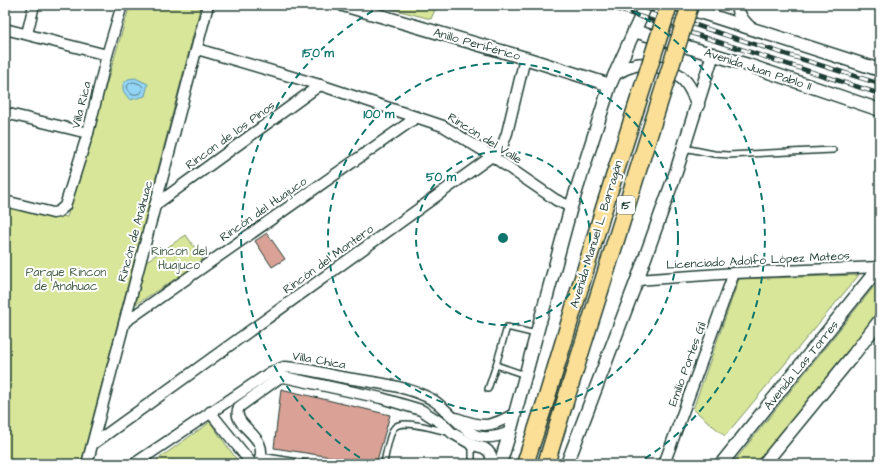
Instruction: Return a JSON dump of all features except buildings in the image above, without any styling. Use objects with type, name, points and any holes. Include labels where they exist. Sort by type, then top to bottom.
[{"type":"highway","name":"Avenida Manuel L. Barragán","points":[[525,464],[668,5]]},
{"type":"highway","name":"Avenida Manuel L. Barragán","points":[[546,464],[690,5]]},
{"type":"street","points":[[27,34],[34,5]]},
{"type":"street","name":"Villa Rica","points":[[5,201],[53,213],[63,210],[68,201],[88,133],[107,55],[122,5]]},
{"type":"street","name":"Rincón de Anáhuac","points":[[87,464],[208,5]]},
{"type":"street","name":"Anillo Periférico","points":[[343,5],[525,58],[612,79]]},
{"type":"street","points":[[500,464],[516,413],[570,207],[612,79],[646,5]]},
{"type":"street","points":[[678,5],[880,70]]},
{"type":"street","points":[[737,5],[738,14],[750,28]]},
{"type":"street","points":[[5,29],[107,55]]},
{"type":"street","name":"Avenida Juan Pablo II","points":[[634,31],[713,54],[880,110]]},
{"type":"street","name":"Rincón del Valle","points":[[197,49],[320,85],[443,126],[492,156],[556,200],[570,207]]},
{"type":"street","points":[[567,464],[637,280],[684,148],[713,54]]},
{"type":"street","name":"Rincón del Montero","points":[[93,444],[492,156],[504,144],[508,133],[525,58]]},
{"type":"street","points":[[612,79],[625,68],[636,65],[644,64],[660,68],[676,74],[684,80],[698,105]]},
{"type":"street","name":"Rincon de los Pinos","points":[[155,205],[320,85]]},
{"type":"street","points":[[5,113],[88,133]]},
{"type":"street","name":"Rincón del Huajuco","points":[[125,322],[417,117]]},
{"type":"street","name":"Licenciado Adolfo López Mateos","points":[[637,280],[734,273],[880,266]]},
{"type":"street","name":"Avenida Las Torres","points":[[721,464],[880,266]]},
{"type":"street","name":"Emilio Portes Gil","points":[[664,464],[734,273]]},
{"type":"street","points":[[764,464],[880,320]]},
{"type":"street","name":"Villa Chica","points":[[257,462],[261,447],[237,416],[237,410],[250,398],[279,378],[282,372],[291,368],[399,387],[424,396],[433,401],[455,418],[472,434],[478,437],[494,437],[510,432]]},
{"type":"street","name":"Villa Chica","points":[[134,464],[271,372],[282,372],[422,410],[443,424],[452,433],[469,443],[488,451],[491,455],[491,464]]},
{"type":"street","points":[[407,405],[408,391]]},
{"type":"street","points":[[210,412],[257,462]]},
{"type":"street","points":[[455,418],[480,425],[490,425],[501,422],[516,413]]},
{"type":"lane","points":[[684,148],[714,154],[728,155],[833,150]]},
{"type":"lane","points":[[488,389],[507,326],[537,335]]},
{"type":"lane","points":[[496,365],[526,375]]},
{"type":"lane","points":[[384,464],[393,428],[398,424],[406,423],[452,433]]},
{"type":"lane","points":[[469,443],[472,449],[472,464]]},
{"type":"lane","points":[[257,462],[267,457],[311,464]]},
{"type":"green space","name":"Parque Rincon de Anahuac","points":[[130,5],[201,5],[81,464],[5,464],[5,206],[67,217]]},
{"type":"green space","points":[[376,5],[437,5],[431,19]]},
{"type":"green space","name":"Rincon del Huajuco","points":[[186,235],[204,261],[136,304],[145,262]]},
{"type":"green space","points":[[859,275],[725,436],[693,409],[739,279]]},
{"type":"green space","points":[[880,279],[880,311],[757,464],[732,464]]},
{"type":"green space","points":[[210,422],[240,464],[151,464]]},
{"type":"water","points":[[135,78],[148,84],[145,96],[130,100],[123,91],[123,84],[128,79]]},
{"type":"railway","points":[[604,5],[880,94]]},
{"type":"railway","points":[[637,5],[719,33],[880,84]]}]
